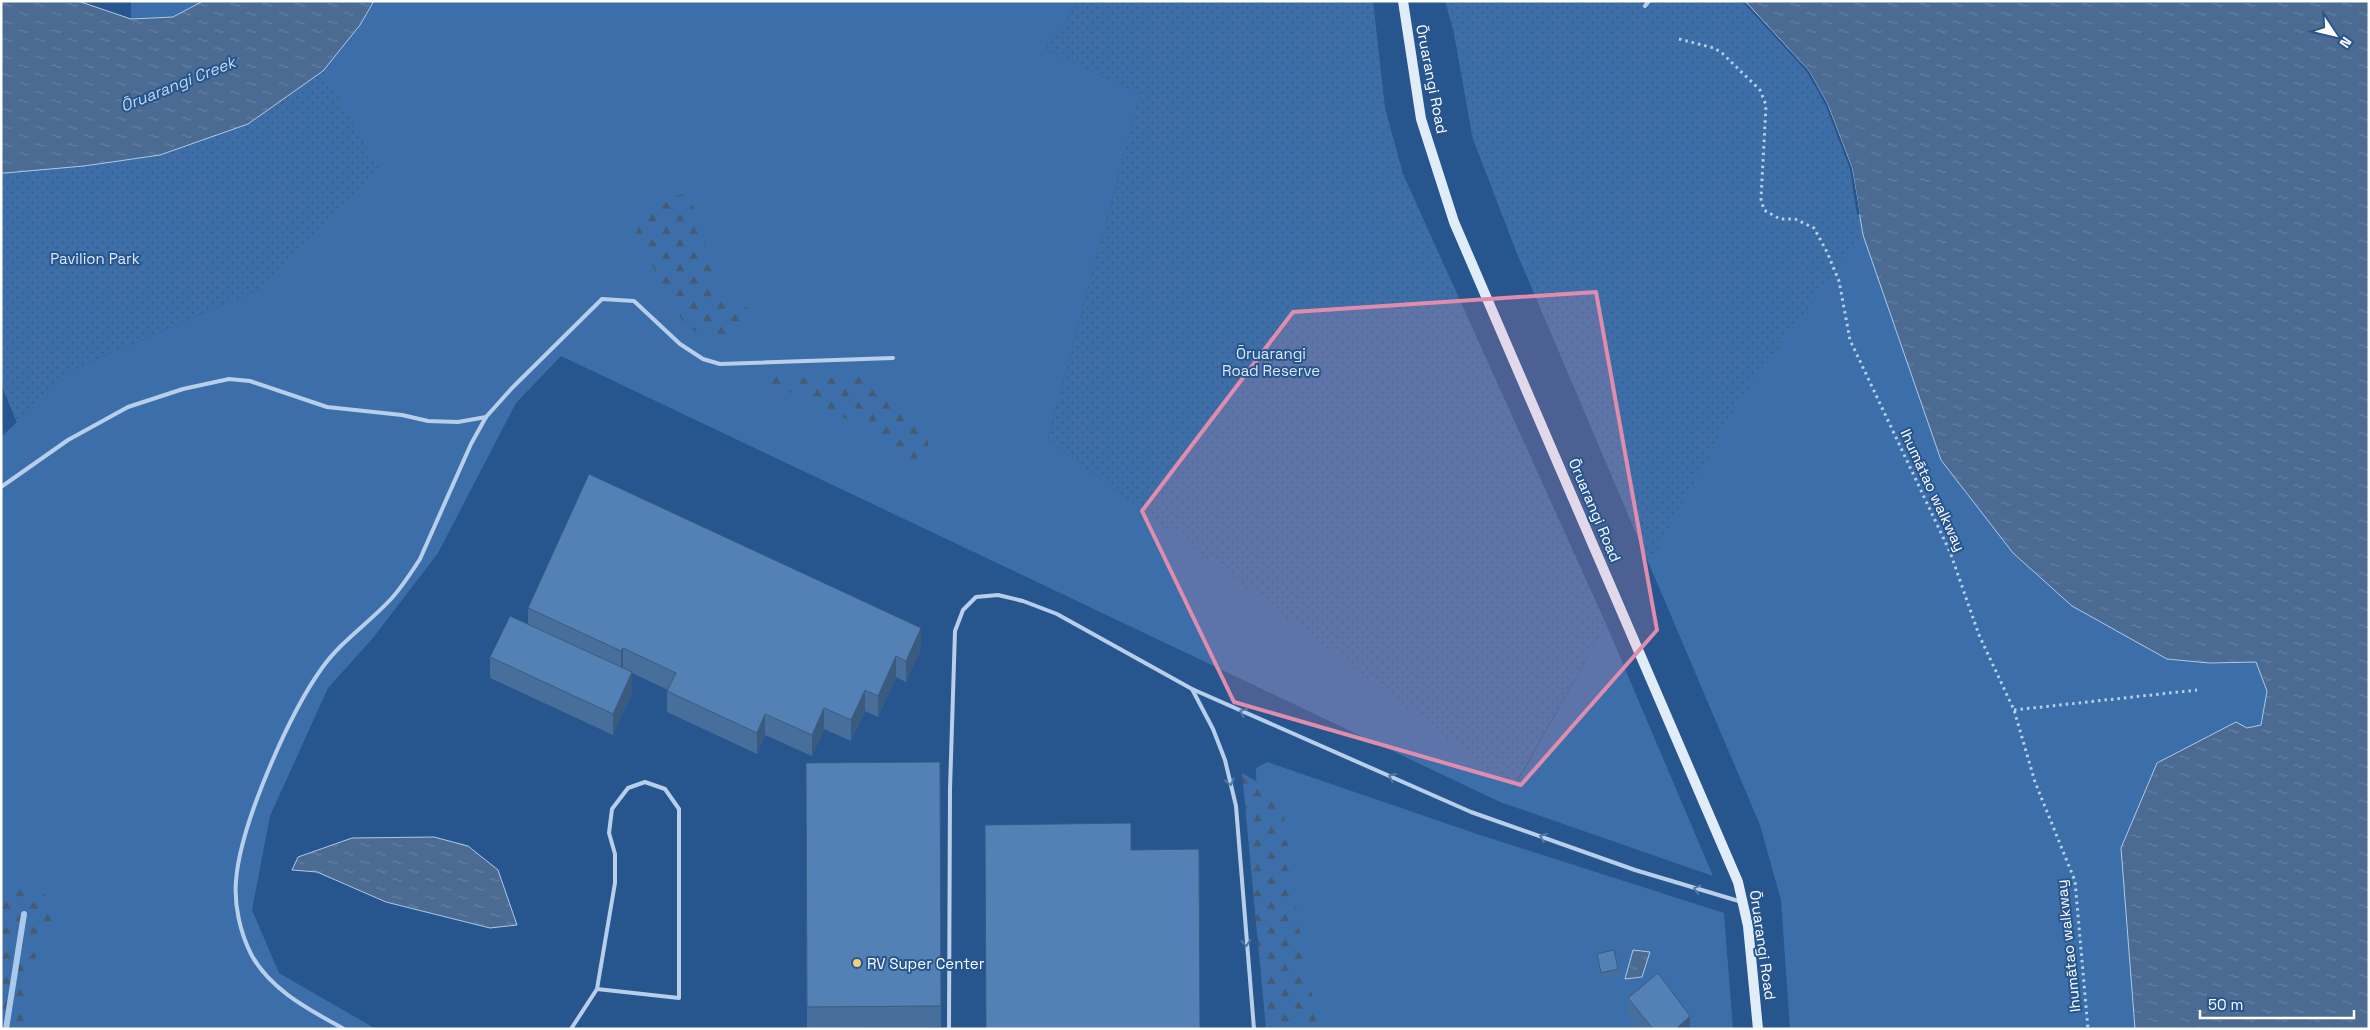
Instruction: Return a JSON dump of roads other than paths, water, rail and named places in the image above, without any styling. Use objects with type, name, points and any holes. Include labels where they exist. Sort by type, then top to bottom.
[{"type":"street","name":"Ōruarangi Road","points":[[1403,1],[1422,119],[1454,222],[1730,860],[1744,903],[1755,978],[1758,1029]]},
{"type":"lane","points":[[1645,6],[1649,1]]},
{"type":"lane","points":[[344,1029],[302,1006],[267,976],[252,955],[243,936],[236,907],[236,880],[242,852],[270,771],[302,701],[322,667],[344,642],[391,599],[409,577],[420,559],[471,444],[486,417],[512,388],[602,299],[634,301],[680,344],[703,359],[720,364],[893,358]]},
{"type":"lane","points":[[1,487],[68,440],[128,407],[183,388],[229,379],[250,381],[327,407],[443,422],[458,422],[486,417]]},
{"type":"lane","points":[[949,1029],[950,789],[955,631],[963,610],[976,597],[998,595],[1023,601],[1057,614],[1192,689],[1471,812],[1635,870],[1744,903]]},
{"type":"lane","points":[[1192,689],[1213,729],[1225,760],[1236,806],[1254,1029]]},
{"type":"lane","points":[[571,1029],[597,989],[615,882],[615,854],[609,833],[612,809],[628,788],[645,782],[666,789],[679,808],[679,998],[597,989]]},
{"type":"water","name":"Ōruarangi Creek","points":[[1,1],[78,1],[131,19],[173,17],[203,1],[374,1],[360,25],[323,71],[248,124],[160,155],[84,166],[1,173]]},
{"type":"water","points":[[1745,1],[2369,1],[2369,1029],[2135,1029],[2121,848],[2157,763],[2236,722],[2247,728],[2261,725],[2267,691],[2256,662],[2209,663],[2167,659],[2072,606],[2013,553],[1941,460],[1863,235],[1852,168],[1827,103],[1809,71]]},
{"type":"water","points":[[434,837],[468,846],[498,870],[517,925],[490,928],[386,902],[317,872],[292,870],[298,857],[352,838]]},
{"type":"water","points":[[1633,950],[1650,952],[1642,977],[1625,979]]},
{"type":"waterway","points":[[6,1029],[24,914]]},
{"type":"place","name":"RV Super Center","points":[[857,963]]},
{"type":"park label","name":"Pavilion Park","points":[[95,258]]},
{"type":"park label","name":"Ōruarangi Road Reserve","points":[[1271,362]]}]
